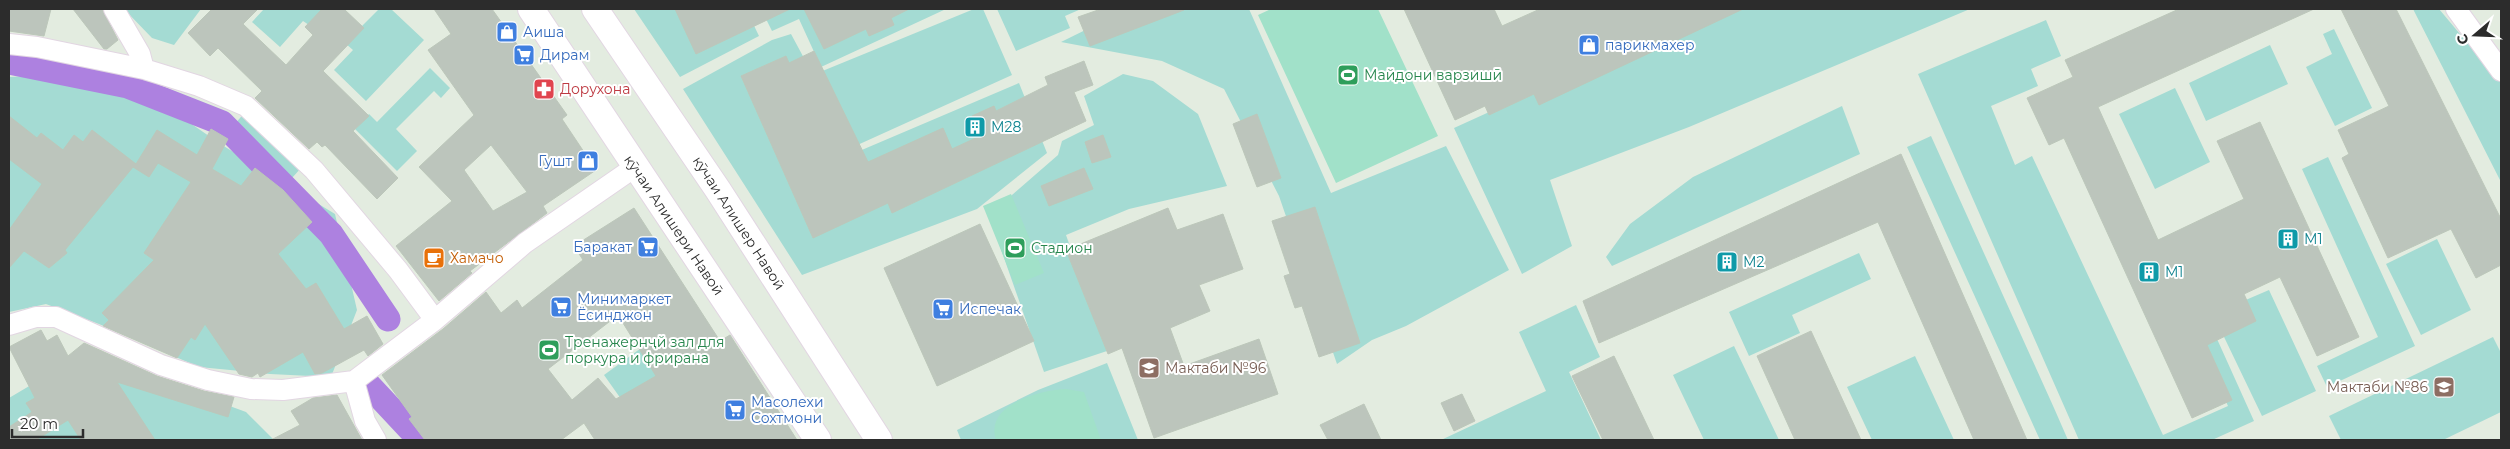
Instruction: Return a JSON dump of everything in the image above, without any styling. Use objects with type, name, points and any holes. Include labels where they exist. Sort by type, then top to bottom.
[{"type":"street","points":[[114,9],[140,54],[144,69]]},
{"type":"street","name":"кӯчаи Алишери Навоӣ","points":[[531,9],[818,440]]},
{"type":"street","name":"кӯчаи Алишер Навоӣ","points":[[595,9],[718,190],[879,440]]},
{"type":"street","points":[[2456,9],[2501,71]]},
{"type":"street","points":[[9,44],[37,47],[144,69],[198,86],[246,106],[314,170],[398,270],[435,320]]},
{"type":"street","points":[[9,324],[36,317],[56,317],[161,365],[208,380],[251,389],[283,390],[354,381],[435,320],[526,243],[635,167]]},
{"type":"street","points":[[354,381],[365,421],[376,440]]},
{"type":"shaded area","points":[[124,9],[201,9],[174,45],[152,38]]},
{"type":"shaded area","points":[[264,9],[324,9],[309,25],[303,21],[280,47],[252,22]]},
{"type":"shaded area","points":[[379,9],[391,9],[424,40],[366,101],[334,70],[353,50],[345,43]]},
{"type":"shaded area","points":[[634,9],[746,9],[759,36],[680,77]]},
{"type":"shaded area","points":[[761,9],[946,9],[821,67],[799,19],[772,31]]},
{"type":"shaded area","points":[[974,9],[983,9],[1012,75],[853,147],[820,72]]},
{"type":"shaded area","points":[[997,9],[1081,9],[1065,16],[1070,28],[1016,51]]},
{"type":"shaded area","points":[[1128,9],[1249,9],[1331,193],[1446,146],[1509,270],[1406,326],[1372,340],[1337,364],[1279,196],[1224,89],[1162,61],[1061,42]]},
{"type":"shaded area","points":[[1715,9],[1970,9],[1689,127],[1550,180],[1572,246],[1522,274],[1454,128]]},
{"type":"shaded area","points":[[2413,9],[2439,9],[2501,83],[2501,182]]},
{"type":"shaded area","points":[[2046,20],[2061,56],[2031,69],[2038,86],[1991,106],[2015,165],[2032,156],[2163,435],[2228,406],[2182,307],[2199,299],[2254,421],[2212,440],[2079,440],[1918,74]]},
{"type":"shaded area","points":[[2334,29],[2372,108],[2335,126],[2306,67],[2332,54],[2323,34]]},
{"type":"shaded area","points":[[791,34],[812,73],[850,155],[1019,83],[1047,153],[977,209],[802,275],[683,89],[772,40]]},
{"type":"shaded area","points":[[2270,45],[2288,84],[2206,121],[2189,83]]},
{"type":"shaded area","points":[[430,68],[450,88],[441,98],[434,91],[396,129],[417,151],[397,171],[355,129],[369,114],[377,122]]},
{"type":"shaded area","points":[[116,72],[222,145],[335,214],[357,310],[331,377],[270,374],[199,367],[99,324],[46,304],[9,312],[9,77]]},
{"type":"shaded area","points":[[1123,74],[1153,81],[1198,114],[1227,186],[1129,209],[1066,235],[1107,351],[1044,372],[989,215],[1058,155],[1062,141],[1094,125],[1084,96]]},
{"type":"shaded area","points":[[2175,88],[2210,162],[2155,189],[2119,114]]},
{"type":"shaded area","points":[[252,104],[310,158],[292,178],[234,125]]},
{"type":"shaded area","points":[[1842,106],[1860,154],[1612,266],[1606,257],[1630,224],[1693,177]]},
{"type":"shaded area","points":[[1931,136],[2068,440],[2040,440],[1907,147]]},
{"type":"shaded area","points":[[2328,157],[2415,346],[2327,387],[2317,366],[2378,337],[2302,169]]},
{"type":"shaded area","points":[[2437,239],[2471,310],[2421,335],[2386,264]]},
{"type":"shaded area","points":[[1859,253],[1871,279],[1792,315],[1800,333],[1749,356],[1729,312]]},
{"type":"shaded area","points":[[2269,290],[2316,391],[2262,416],[2213,314]]},
{"type":"shaded area","points":[[1576,305],[1600,357],[1569,372],[1601,440],[1441,440],[1546,391],[1519,332]]},
{"type":"shaded area","points":[[681,319],[719,440],[669,440],[655,422],[643,430],[604,375]]},
{"type":"shaded area","name":"Мактаби №86","points":[[2493,337],[2501,353],[2501,412],[2443,440],[2341,440],[2329,416]]},
{"type":"shaded area","points":[[1734,346],[1779,440],[1704,440],[1673,375]]},
{"type":"shaded area","points":[[85,353],[246,412],[274,440],[9,440],[9,398]]},
{"type":"shaded area","points":[[1915,356],[1954,440],[1872,440],[1847,387]]},
{"type":"shaded area","points":[[1107,363],[1138,440],[961,440],[957,430],[1038,390]]},
{"type":"green space","name":"Майдони варзишӣ","points":[[1271,9],[1378,9],[1438,136],[1336,183],[1258,15]]},
{"type":"green space","points":[[1011,194],[1044,273],[1015,285],[983,206]]},
{"type":"green space","points":[[1066,389],[1084,392],[1101,440],[996,440],[995,428],[998,417],[1006,408],[1030,396]]},
{"type":"building","points":[[9,9],[51,9],[44,36],[9,31]]},
{"type":"building","points":[[73,9],[102,9],[118,40],[107,49],[104,49]]},
{"type":"building","points":[[212,9],[258,9],[243,24],[286,65],[313,35],[305,27],[322,9],[344,9],[364,28],[323,71],[369,116],[353,131],[398,178],[377,199],[325,145],[322,147],[317,142],[309,149],[255,98],[262,91],[218,48],[210,56],[188,33]]},
{"type":"building","points":[[434,9],[492,9],[567,115],[562,119],[596,170],[543,206],[547,213],[470,271],[472,273],[439,301],[396,246],[452,201],[419,167],[474,115],[428,50],[451,34]],"holes":[[[491,145],[527,192],[493,211],[464,170]]]},
{"type":"building","points":[[675,9],[790,9],[696,54]]},
{"type":"building","points":[[804,9],[909,9],[891,18],[894,25],[869,36],[866,29],[824,49]]},
{"type":"building","points":[[1101,9],[1184,10],[1090,46],[1078,17]]},
{"type":"building","points":[[1404,9],[1494,9],[1502,26],[1540,9],[1743,9],[1539,105],[1534,94],[1489,115],[1485,106],[1455,120]]},
{"type":"building","points":[[2179,9],[2314,9],[2098,107],[2158,240],[2244,199],[2217,141],[2260,122],[2359,337],[2317,356],[2280,277],[2244,294],[2256,321],[2207,345],[2232,400],[2192,418],[2064,138],[2049,145],[2027,98],[2073,77],[2065,60]]},
{"type":"building","points":[[2341,9],[2396,9],[2501,219],[2501,265],[2476,278],[2451,229],[2388,258],[2342,158],[2349,154],[2338,130],[2389,106]]},
{"type":"building","name":"М28","points":[[814,51],[868,162],[943,128],[952,149],[980,136],[972,116],[994,106],[996,111],[1048,85],[1045,77],[1084,61],[1093,85],[1074,92],[1086,121],[892,213],[888,203],[813,238],[741,76],[786,56],[789,63]]},
{"type":"building","points":[[1257,114],[1281,178],[1257,187],[1233,124]]},
{"type":"building","points":[[9,116],[37,138],[41,133],[63,150],[74,135],[83,142],[92,130],[136,164],[157,130],[197,155],[211,129],[228,139],[212,169],[241,186],[255,168],[283,190],[312,222],[278,254],[306,289],[316,283],[344,329],[367,316],[383,344],[368,356],[364,350],[322,373],[315,374],[303,352],[260,377],[258,373],[252,377],[239,374],[205,324],[195,340],[191,337],[177,358],[103,326],[109,320],[102,313],[154,260],[144,253],[191,182],[158,163],[149,177],[133,167],[65,250],[67,253],[49,268],[24,251],[9,268],[9,230],[42,184],[9,159]]},
{"type":"building","points":[[1103,135],[1111,157],[1092,163],[1085,142]]},
{"type":"building","name":"М2","points":[[1901,154],[2027,440],[1974,440],[1878,222],[1599,343],[1583,301]]},
{"type":"building","points":[[1084,168],[1093,189],[1049,206],[1041,186]]},
{"type":"building","points":[[1315,207],[1360,343],[1319,357],[1302,306],[1295,308],[1284,276],[1290,274],[1272,221]]},
{"type":"building","points":[[634,208],[720,341],[730,335],[797,440],[595,440],[584,423],[561,440],[425,440],[409,419],[412,417],[382,375],[443,329],[486,292],[501,313],[517,300],[522,308],[583,260],[574,246]],"holes":[[[618,315],[656,376],[616,399],[598,378],[572,400],[548,369]]]},
{"type":"building","name":"Мактаби №96","points":[[1168,208],[1177,230],[1223,214],[1243,269],[1199,285],[1210,311],[1170,328],[1184,366],[1259,339],[1278,394],[1154,438],[1122,348],[1108,354],[1066,250]]},
{"type":"building","points":[[980,224],[1034,341],[937,386],[884,268]]},
{"type":"building","points":[[41,330],[47,341],[57,335],[68,356],[84,343],[157,376],[204,391],[234,397],[228,417],[117,382],[155,440],[81,440],[68,420],[36,440],[9,440],[9,427],[32,412],[26,403],[35,398],[9,347]]},
{"type":"building","points":[[1811,331],[1861,440],[1795,440],[1757,356]]},
{"type":"building","points":[[1614,356],[1654,440],[1603,440],[1572,376]]},
{"type":"building","points":[[1462,394],[1475,421],[1454,431],[1441,403]]},
{"type":"building","points":[[337,395],[362,440],[271,440],[300,425],[291,411],[313,398]]},
{"type":"building","points":[[1364,404],[1381,440],[1328,440],[1320,425]]},
{"type":"waterway","points":[[9,62],[128,86],[222,123],[331,234],[388,319]]},
{"type":"waterway","points":[[363,379],[420,440]]},
{"type":"place","name":"Аиша","points":[[507,32]]},
{"type":"place","name":"парикмахер","points":[[1589,45]]},
{"type":"place","name":"Дирам","points":[[524,55]]},
{"type":"place","name":"Майдони варзишӣ","points":[[1348,75]]},
{"type":"place","name":"Дорухона","points":[[544,89]]},
{"type":"place","name":"М28","points":[[975,127]]},
{"type":"place","name":"Гушт","points":[[588,161]]},
{"type":"place","name":"М1","points":[[2288,239]]},
{"type":"place","name":"Баракат","points":[[648,247]]},
{"type":"place","name":"Стадион","points":[[1015,248]]},
{"type":"place","name":"Хамачо","points":[[434,258]]},
{"type":"place","name":"М2","points":[[1727,262]]},
{"type":"place","name":"M1","points":[[2149,272]]},
{"type":"place","name":"Минимаркет Ёсинджон","points":[[561,307]]},
{"type":"place","name":"Испечак","points":[[943,309]]},
{"type":"place","name":"Тренажернҷй зал для поркура и фрирана","points":[[549,350]]},
{"type":"place","name":"Мактаби №96","points":[[1149,368]]},
{"type":"place","name":"Мактаби №86","points":[[2444,387]]},
{"type":"place","name":"Масолехи Сохтмони","points":[[735,410]]}]
